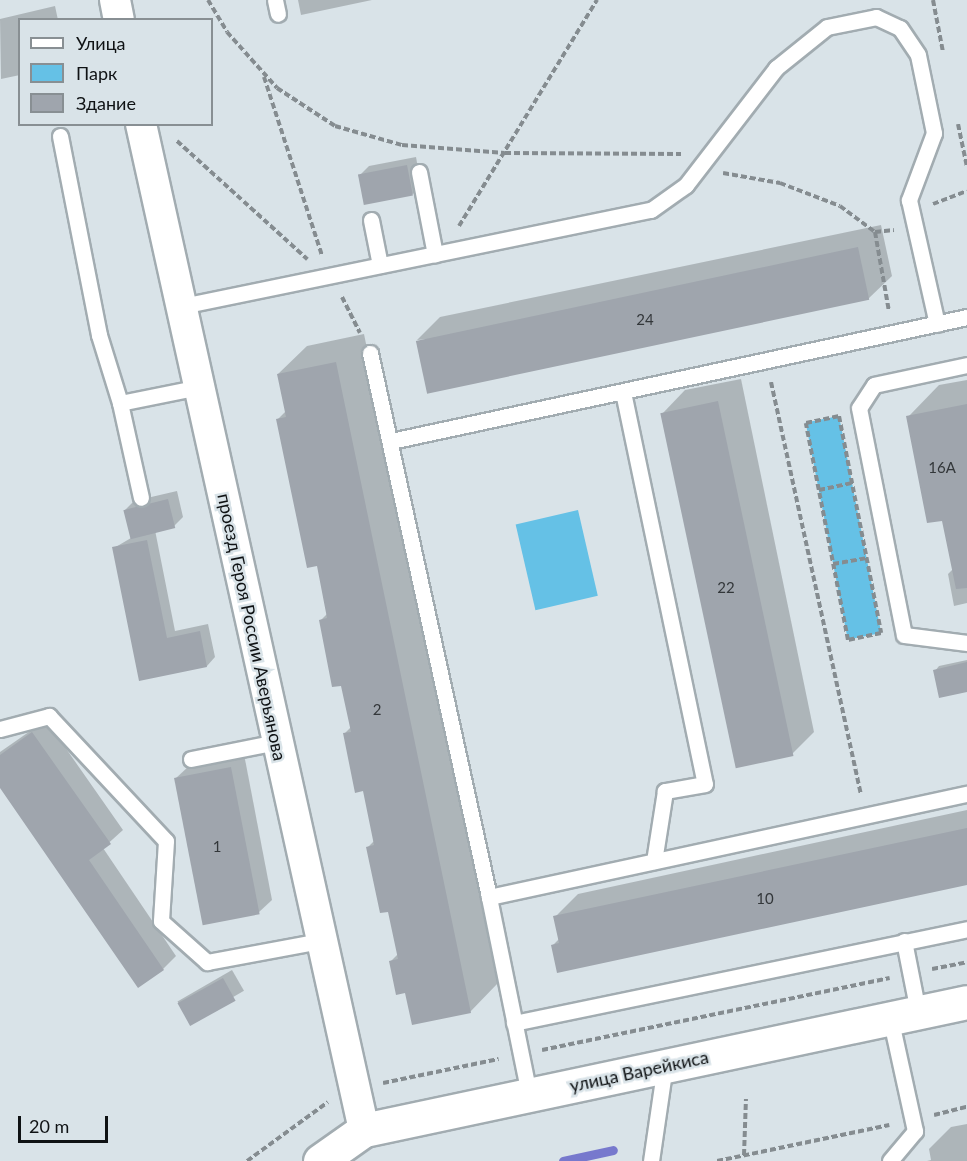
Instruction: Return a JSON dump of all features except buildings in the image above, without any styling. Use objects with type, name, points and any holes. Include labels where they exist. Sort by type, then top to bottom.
[{"type":"main road","name":"улица Варейкиса","points":[[320,1161],[364,1130],[967,1002]]},
{"type":"street","points":[[115,0],[119,18]]},
{"type":"street","name":"проезд Героя России Аверьянова","points":[[154,128],[182,306],[320,941],[364,1130]]},
{"type":"lane","points":[[182,306],[651,210],[686,185],[776,68],[827,27],[876,17],[900,28],[918,55],[934,133],[909,200],[909,224],[937,324]]},
{"type":"lane","points":[[60,136],[99,335],[120,403],[141,498]]},
{"type":"lane","points":[[419,172],[439,253]]},
{"type":"lane","points":[[371,220],[380,265]]},
{"type":"lane","points":[[391,441],[967,317]]},
{"type":"lane","points":[[370,352],[489,897],[529,1094]]},
{"type":"lane","points":[[967,364],[874,385],[860,408],[904,635],[967,643]]},
{"type":"lane","points":[[120,403],[199,387]]},
{"type":"lane","points":[[623,392],[705,784],[665,791],[654,861]]},
{"type":"lane","points":[[0,729],[49,716],[166,841],[161,921],[207,962],[320,941]]},
{"type":"lane","points":[[191,759],[277,742]]},
{"type":"lane","points":[[489,897],[967,794]]},
{"type":"lane","points":[[514,1023],[967,929]]},
{"type":"lane","points":[[891,1161],[915,1131],[911,1120],[904,1015],[910,974],[904,941]]},
{"type":"lane","points":[[651,1161],[665,1065]]},
{"type":"path","points":[[208,0],[227,32],[277,88],[335,126],[402,145],[505,153],[682,154],[704,162],[725,174],[780,183],[840,206],[875,232],[892,333]]},
{"type":"path","points":[[439,253],[505,153],[597,0]]},
{"type":"path","points":[[263,73],[316,230],[326,276]]},
{"type":"path","points":[[154,128],[326,276],[339,290],[370,352]]},
{"type":"path","points":[[875,232],[909,224],[928,206],[967,191]]},
{"type":"path","points":[[766,361],[866,816]]},
{"type":"path","points":[[839,416],[852,483],[881,633],[848,640],[806,423],[839,416]]},
{"type":"path","points":[[819,490],[852,483]]},
{"type":"path","points":[[833,564],[866,558]]},
{"type":"path","points":[[248,1161],[327,1102],[354,1089],[967,962]]},
{"type":"path","points":[[483,1062],[486,1068]]},
{"type":"path","points":[[744,1155],[746,1099]]},
{"type":"path","points":[[717,1161],[967,1107]]},
{"type":"green space","points":[[839,416],[881,633],[848,639],[806,422]]},
{"type":"green space","points":[[578,510],[598,596],[535,610],[516,524]]},
{"type":"waterway","points":[[563,1161],[613,1150]]}]
